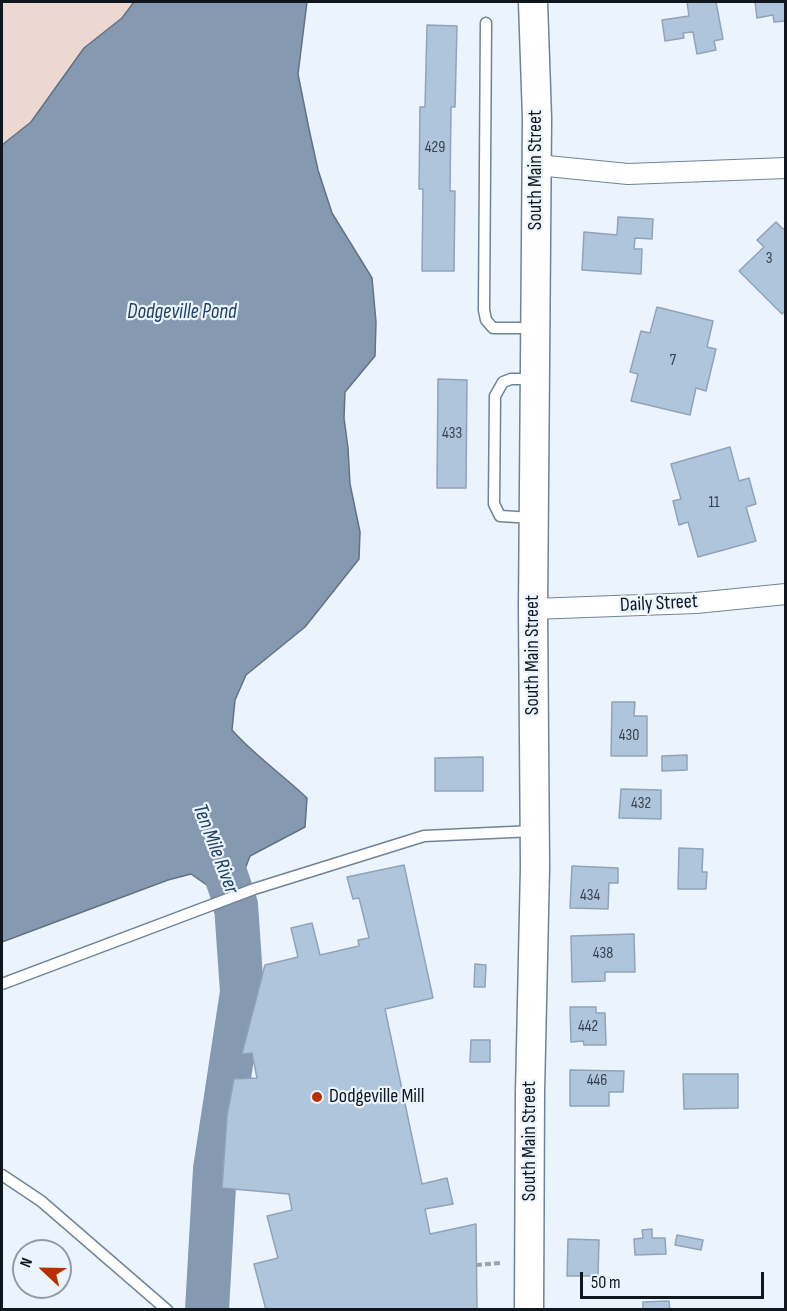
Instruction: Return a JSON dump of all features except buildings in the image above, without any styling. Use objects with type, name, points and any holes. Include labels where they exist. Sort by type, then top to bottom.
[{"type":"main road","name":"South Main Street","points":[[529,1310],[537,165],[533,2]]},
{"type":"street","points":[[537,165],[628,174],[786,168]]},
{"type":"street","name":"Daily Street","points":[[533,609],[696,603],[786,594]]},
{"type":"lane","points":[[486,23],[484,310],[486,320],[493,328],[536,328]]},
{"type":"lane","points":[[534,518],[500,516],[494,504],[495,396],[503,382],[511,379],[535,379]]},
{"type":"lane","points":[[2,984],[254,889],[424,836],[534,831]]},
{"type":"lane","points":[[2,1175],[41,1201],[167,1310]]},
{"type":"path","points":[[476,1265],[500,1263]]},
{"type":"shaded area","points":[[2,2],[134,2],[122,18],[84,48],[31,122],[2,145]]},
{"type":"water","name":"Dodgeville Pond","points":[[134,2],[307,2],[298,74],[318,170],[332,213],[372,278],[376,322],[375,356],[345,392],[344,418],[350,484],[360,532],[359,559],[305,627],[246,675],[235,700],[232,730],[307,798],[305,827],[250,856],[245,869],[251,902],[215,913],[211,888],[191,874],[168,880],[2,942],[2,145],[31,122],[84,48],[122,18]]},
{"type":"waterway","name":"Ten Mile River","points":[[207,1310],[215,1169],[242,992],[236,905],[217,849]]},
{"type":"place","name":"Dodgeville Mill","points":[[317,1097]]}]
